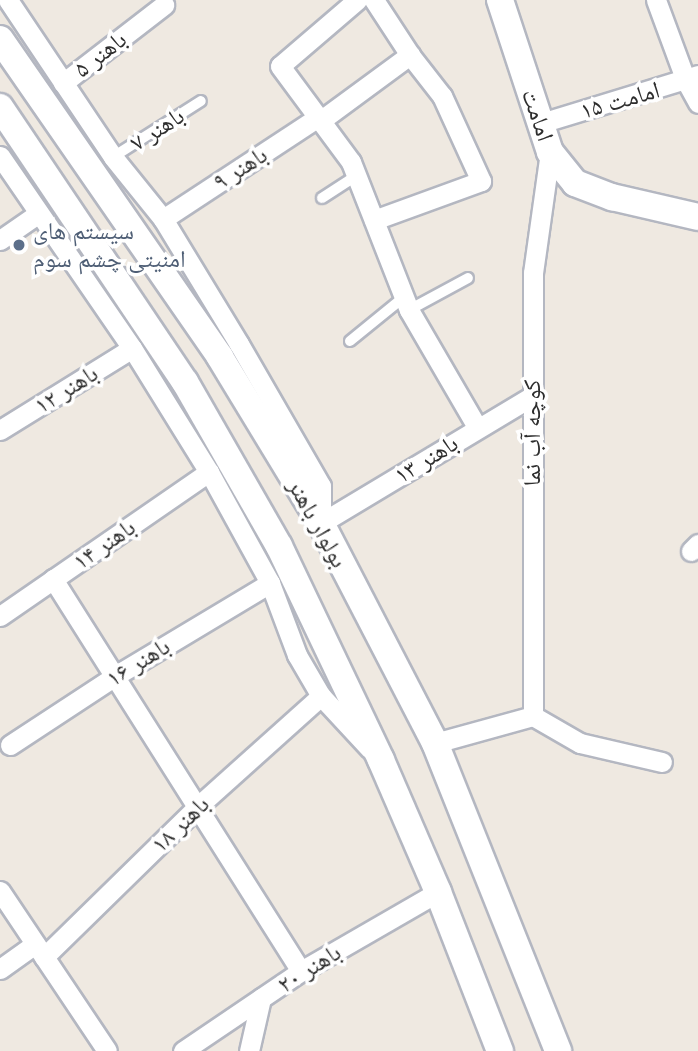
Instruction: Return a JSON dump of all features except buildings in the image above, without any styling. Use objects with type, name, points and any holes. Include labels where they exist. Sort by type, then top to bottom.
[{"type":"main road","name":"امامت","points":[[500,0],[550,152],[575,183],[612,197],[698,217]]},
{"type":"main road","name":"بولوار باهنر","points":[[1,42],[10,73],[230,351],[435,743],[558,1051]]},
{"type":"main road","name":"بولوار باهنر","points":[[0,107],[185,382],[279,546],[381,760],[438,892],[500,1051]]},
{"type":"street","points":[[8,0],[113,158],[163,219],[230,351]]},
{"type":"street","points":[[357,0],[279,66],[351,162],[406,304],[477,427]]},
{"type":"street","points":[[374,0],[410,55],[442,96],[481,181],[374,220]]},
{"type":"street","points":[[658,1],[692,78],[698,103]]},
{"type":"street","name":"باهنر ۵","points":[[63,83],[165,2]]},
{"type":"street","name":"باهنر ۹","points":[[163,219],[319,119],[410,55]]},
{"type":"street","name":"امامت ۱۵","points":[[541,123],[692,78]]},
{"type":"street","name":"کوچه آب نما","points":[[533,716],[533,274],[550,152]]},
{"type":"street","points":[[0,156],[132,348],[209,472],[270,583],[297,655],[321,696],[381,760]]},
{"type":"street","points":[[0,240],[39,213]]},
{"type":"street","name":"باهنر ۱۲","points":[[0,430],[132,348]]},
{"type":"street","name":"باهنر ۱۳","points":[[321,523],[532,396]]},
{"type":"street","name":"باهنر ۱۴","points":[[0,616],[209,472]]},
{"type":"street","points":[[53,579],[301,971]]},
{"type":"street","name":"باهنر ۱۶","points":[[10,745],[115,676],[270,583]]},
{"type":"street","name":"باهنر ۱۸","points":[[0,969],[40,951],[321,696]]},
{"type":"street","points":[[435,743],[533,716],[580,743],[662,762]]},
{"type":"street","points":[[0,891],[107,1051]]},
{"type":"street","name":"باهنر ۲۰","points":[[183,1051],[301,971],[438,892]]},
{"type":"street","points":[[249,1051],[261,998]]},
{"type":"lane","name":"باهنر ۷","points":[[113,158],[201,101]]},
{"type":"lane","points":[[323,198],[356,176]]},
{"type":"lane","points":[[350,341],[406,304],[467,278]]},
{"type":"place","name":"سیستم های امنیتی چشم سوم","points":[[19,245]]}]
